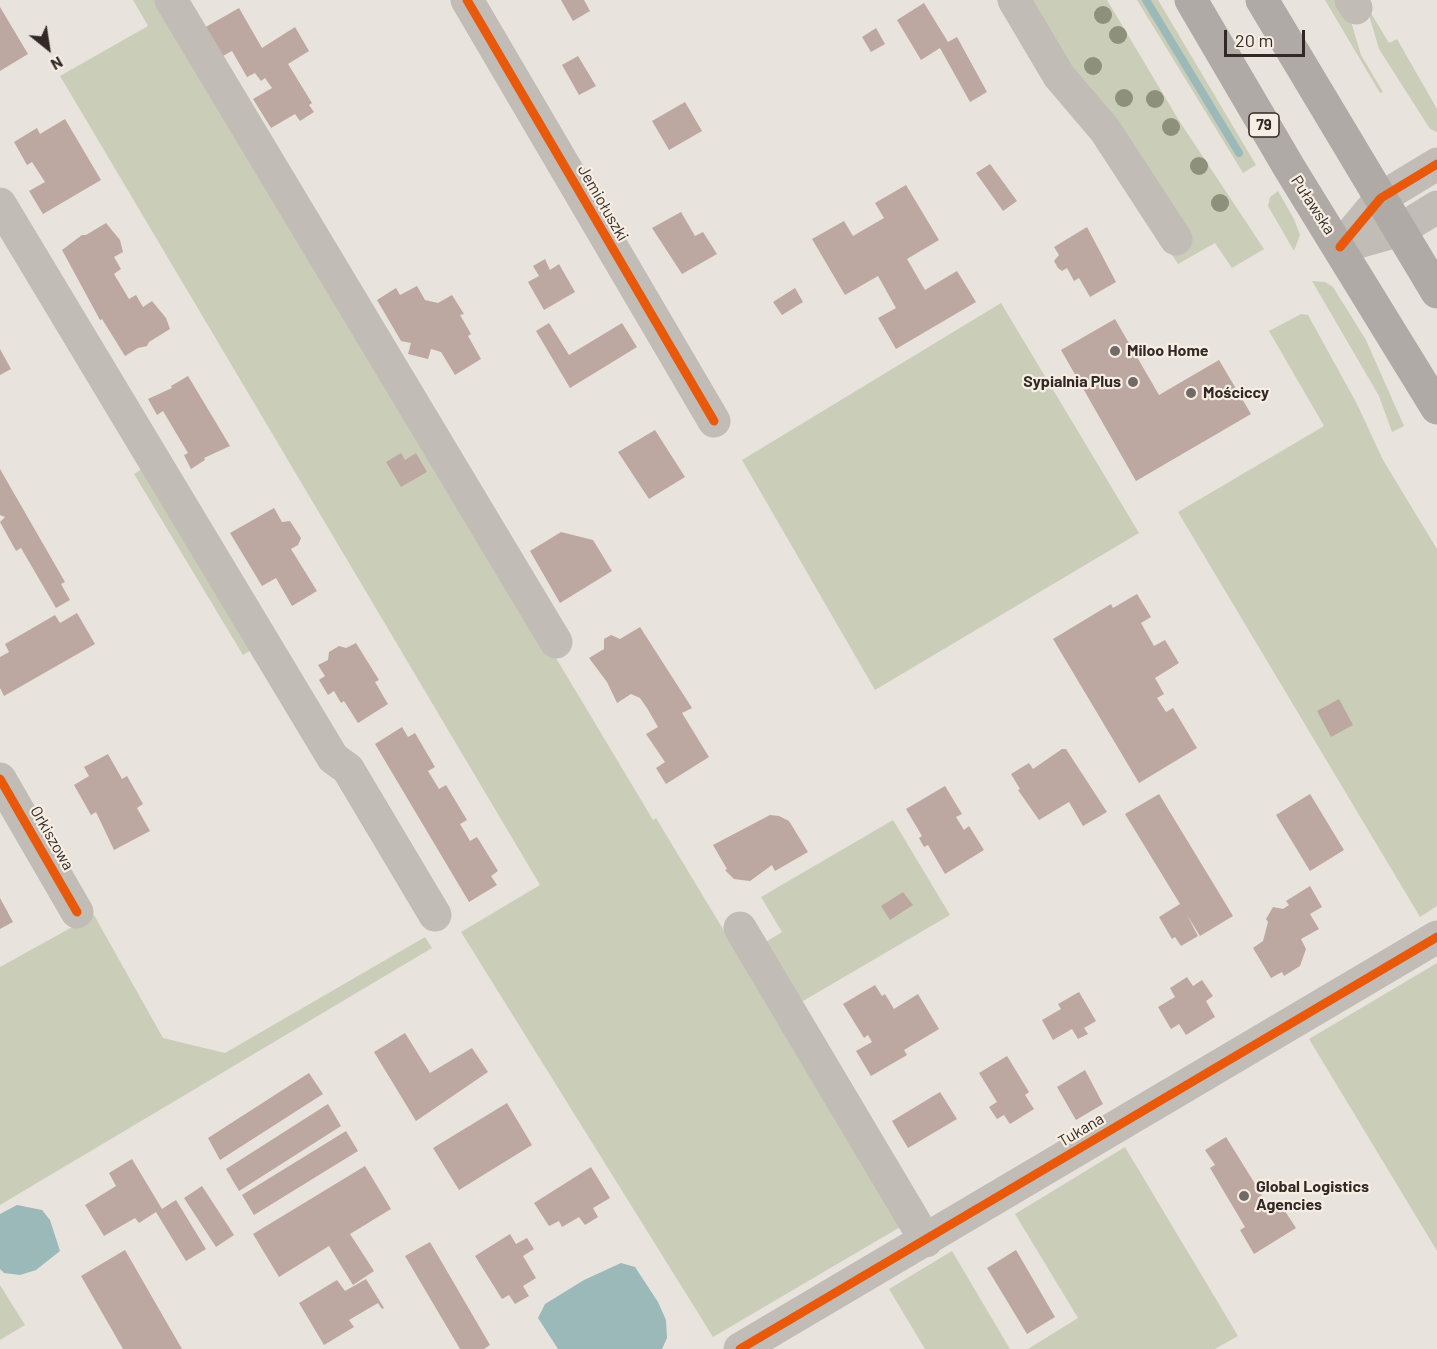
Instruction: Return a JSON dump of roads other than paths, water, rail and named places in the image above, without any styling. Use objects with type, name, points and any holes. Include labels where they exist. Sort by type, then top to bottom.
[{"type":"main road","name":"Puławska","points":[[1191,0],[1290,169],[1437,408]]},
{"type":"main road","points":[[1262,0],[1437,292]]},
{"type":"street","points":[[171,0],[556,642]]},
{"type":"street","name":"Jemiołuszki","points":[[467,0],[714,421]]},
{"type":"street","points":[[1014,0],[1059,76],[1105,130],[1176,238]]},
{"type":"street","points":[[1340,247],[1381,198],[1437,164]]},
{"type":"street","points":[[0,204],[333,758],[348,768],[435,915]]},
{"type":"street","points":[[1340,247],[1400,230],[1437,207]]},
{"type":"street","name":"Orkiszowa","points":[[0,779],[77,912]]},
{"type":"street","points":[[740,928],[926,1241]]},
{"type":"street","name":"Tukana","points":[[740,1349],[1437,937]]},
{"type":"water","points":[[17,1205],[42,1210],[50,1220],[60,1251],[36,1270],[20,1275],[4,1273],[0,1269],[0,1214]]},
{"type":"water","points":[[621,1263],[635,1267],[658,1302],[666,1320],[667,1338],[662,1349],[558,1349],[538,1318],[545,1304],[584,1280]]},
{"type":"waterway","points":[[1146,0],[1239,153]]},
{"type":"place","name":"Miloo Home","points":[[1115,351]]},
{"type":"place","name":"Sypialnia Plus","points":[[1133,382]]},
{"type":"place","name":"Mościccy","points":[[1191,393]]},
{"type":"place","name":"Global Logistics Agencies","points":[[1244,1196]]}]
